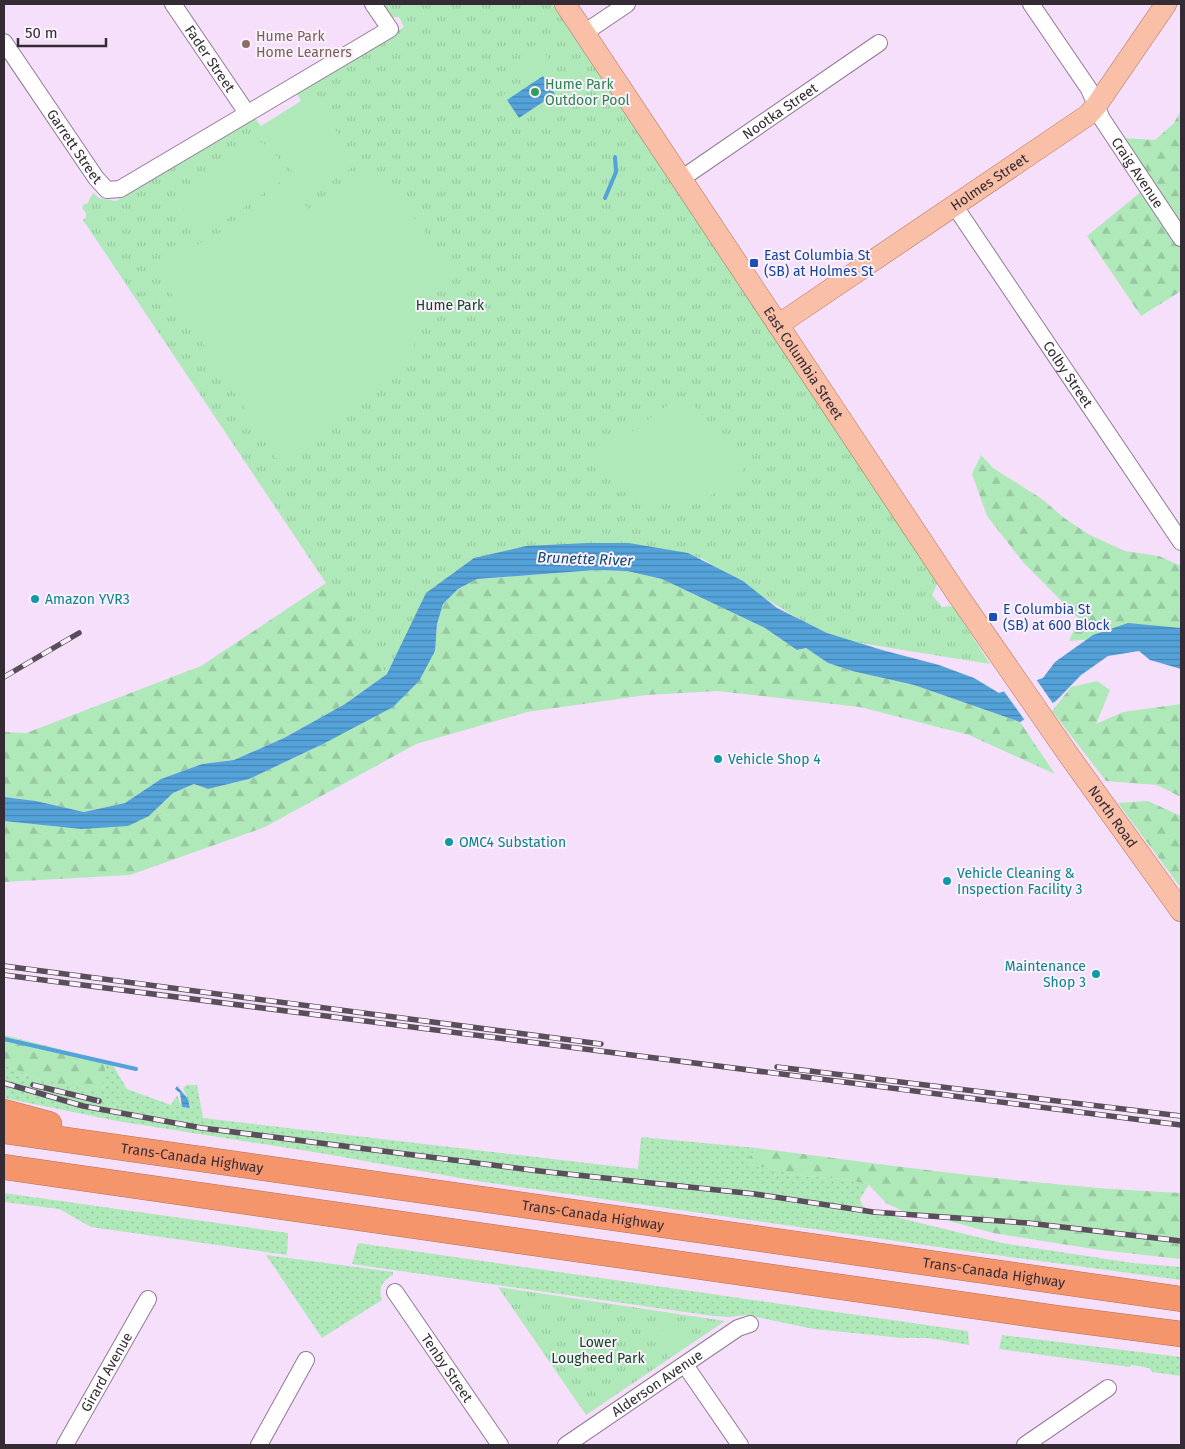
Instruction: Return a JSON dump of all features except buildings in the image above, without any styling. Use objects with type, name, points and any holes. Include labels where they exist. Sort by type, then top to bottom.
[{"type":"highway","points":[[4,1112],[152,1153]]},
{"type":"highway","name":"Trans-Canada Highway","points":[[4,1131],[1181,1299]]},
{"type":"highway","points":[[4,1167],[1057,1318],[1181,1334]]},
{"type":"highway","points":[[4,1171],[51,1174]]},
{"type":"main road","name":"East Columbia Street","points":[[565,4],[949,582],[1046,722]]},
{"type":"main road","name":"Holmes Street","points":[[778,325],[1088,115],[1166,4]]},
{"type":"main road","name":"North Road","points":[[1046,722],[1181,911]]},
{"type":"street","name":"Fader Street","points":[[173,4],[247,113]]},
{"type":"street","points":[[247,113],[390,29],[373,4]]},
{"type":"street","points":[[584,33],[627,4]]},
{"type":"street","name":"Craig Avenue","points":[[1031,4],[1089,88],[1102,119],[1181,238]]},
{"type":"street","name":"Garrett Street","points":[[4,42],[77,152],[107,190],[120,189],[247,113]]},
{"type":"street","name":"Nootka Street","points":[[681,179],[879,43]]},
{"type":"street","name":"Colby Street","points":[[954,205],[1181,542]]},
{"type":"street","name":"Tenby Street","points":[[395,1292],[500,1445]]},
{"type":"street","name":"Girard Avenue","points":[[65,1445],[148,1299]]},
{"type":"street","name":"Alderson Avenue","points":[[566,1445],[738,1328],[750,1324]]},
{"type":"street","points":[[259,1445],[306,1360]]},
{"type":"street","points":[[685,1365],[740,1445]]},
{"type":"street","points":[[1025,1445],[1108,1388]]},
{"type":"green space","name":"Hume Park","points":[[377,4],[552,4],[935,578],[937,584],[932,595],[942,607],[951,606],[955,609],[990,664],[829,638],[701,558],[613,546],[527,546],[474,558],[426,593],[387,674],[83,220],[86,218],[86,213],[82,208],[84,204],[87,204],[93,193],[99,198],[116,201],[255,118],[261,126],[301,101],[297,94],[404,27],[399,17],[388,17]]},
{"type":"green space","name":"Hume Park Outdoor Pool","points":[[543,51],[569,88],[556,97],[565,110],[544,124],[537,112],[517,125],[499,98],[529,77],[531,72],[523,71],[526,62]]},
{"type":"green space","points":[[312,95],[358,163],[309,197],[263,128]]},
{"type":"green space","points":[[1181,110],[1181,291],[1141,316],[1087,236],[1148,186],[1122,138],[1155,140],[1174,123]]},
{"type":"green space","points":[[259,142],[274,152],[278,158],[283,170],[281,181],[213,229],[206,232],[198,230],[181,205],[183,193],[250,145]]},
{"type":"green space","points":[[374,168],[453,267],[444,277],[403,371],[340,417],[327,435],[295,460],[276,458],[155,268],[232,226],[292,186],[308,209]]},
{"type":"green space","points":[[680,396],[687,397],[745,468],[728,485],[704,500],[682,506],[641,501],[589,463]]},
{"type":"green space","points":[[981,455],[993,468],[1042,499],[1064,518],[1090,535],[1125,551],[1159,556],[1181,566],[1181,643],[1125,637],[1069,641],[1079,619],[1022,561],[987,516],[972,474]]},
{"type":"green space","points":[[266,492],[542,546],[526,546],[474,558],[387,674],[345,704],[284,738],[234,760],[202,764],[161,779],[125,803],[84,812],[36,801],[4,797],[4,732],[26,733],[201,666],[326,583]]},
{"type":"green space","points":[[596,570],[627,571],[662,579],[765,628],[797,650],[806,648],[828,663],[852,671],[914,685],[1020,722],[1055,774],[969,735],[860,707],[717,691],[646,695],[527,712],[416,744],[265,827],[130,875],[4,882],[4,821],[81,829],[149,816],[173,793],[194,784],[208,789],[249,779],[323,744],[435,651],[437,624],[443,604],[458,589],[477,579]]},
{"type":"green space","points":[[1097,681],[1110,690],[1096,724],[1123,712],[1181,704],[1181,797],[1157,785],[1106,781],[1052,711],[1071,687]]},
{"type":"green space","points":[[1148,801],[1181,816],[1181,888],[1118,803]]},
{"type":"green space","points":[[4,1035],[103,1060],[105,1076],[99,1092],[41,1080],[4,1065]]},
{"type":"green space","points":[[103,1060],[111,1062],[127,1089],[171,1105],[177,1095],[182,1107],[191,1108],[183,1088],[187,1085],[197,1085],[203,1118],[638,1169],[641,1137],[757,1148],[749,1157],[752,1165],[805,1176],[843,1179],[869,1184],[860,1199],[862,1205],[871,1211],[1002,1243],[1133,1263],[1181,1267],[1181,1280],[477,1181],[320,1153],[117,1121],[4,1098],[4,1065],[41,1080],[106,1070]]},
{"type":"green space","points":[[757,1148],[1022,1181],[1181,1193],[1181,1259],[1100,1250],[993,1233],[946,1220],[911,1215],[886,1203],[868,1184],[843,1179],[805,1176],[752,1165],[749,1157]]},
{"type":"green space","points":[[4,1193],[288,1233],[287,1255],[91,1227],[59,1209],[4,1202]]},
{"type":"green space","points":[[358,1243],[968,1331],[969,1345],[928,1338],[903,1338],[814,1329],[747,1315],[713,1316],[352,1264]]},
{"type":"green space","points":[[266,1255],[393,1272],[393,1275],[382,1285],[380,1292],[382,1300],[322,1338]]},
{"type":"green space","name":"Lower Lougheed Park","points":[[498,1287],[725,1321],[586,1415]]},
{"type":"green space","points":[[677,1321],[691,1342],[669,1357],[654,1336]]},
{"type":"green space","points":[[1002,1335],[1181,1357],[1181,1376],[1152,1372],[1149,1368],[1132,1365],[1129,1367],[999,1349]]},
{"type":"water","points":[[543,76],[555,94],[519,118],[507,100]]},
{"type":"water","name":"Brunette River","points":[[629,543],[688,553],[743,581],[777,608],[827,633],[939,665],[974,678],[999,693],[1043,678],[1055,662],[1093,635],[1128,623],[1181,628],[1181,669],[1150,660],[1139,651],[1108,656],[1081,675],[1056,701],[1020,722],[914,685],[852,671],[828,663],[806,648],[797,650],[765,628],[662,579],[627,571],[596,570],[477,579],[458,589],[443,604],[437,624],[435,651],[419,681],[393,707],[323,744],[249,779],[208,789],[194,784],[173,793],[149,816],[128,826],[81,829],[4,821],[4,797],[36,801],[84,812],[125,803],[161,779],[202,764],[234,760],[284,738],[345,704],[387,674],[426,593],[474,558],[526,546]]},
{"type":"water","points":[[177,1086],[188,1099],[190,1108],[182,1107],[180,1093],[175,1089]]},
{"type":"pier","points":[[1036,679],[1054,705],[1026,722],[1003,690]]},
{"type":"waterway","points":[[605,198],[616,172],[615,157]]},
{"type":"waterway","points":[[4,1039],[136,1069]]},
{"type":"railway","points":[[4,677],[79,633]]},
{"type":"railway","points":[[4,966],[601,1044]]},
{"type":"railway","points":[[4,975],[1181,1125]]},
{"type":"railway","points":[[777,1067],[1181,1116]]},
{"type":"railway","points":[[4,1083],[83,1106],[202,1128],[539,1171],[755,1194],[873,1212],[1028,1223],[1181,1241]]},
{"type":"railway","points":[[33,1085],[99,1101]]},
{"type":"place","name":"Hume Park Home Learners","points":[[246,44]]},
{"type":"place","name":"Hume Park Outdoor Pool","points":[[535,92]]},
{"type":"place","name":"East Columbia St (SB) at Holmes St","points":[[754,263]]},
{"type":"place","name":"Amazon YVR3","points":[[35,599]]},
{"type":"place","name":"E Columbia St (SB) at 600 Block","points":[[993,617]]},
{"type":"place","name":"Vehicle Shop 4","points":[[718,759]]},
{"type":"place","name":"OMC4 Substation","points":[[449,842]]},
{"type":"place","name":"Vehicle Cleaning & Inspection Facility 3","points":[[947,881]]},
{"type":"place","name":"Maintenance Shop 3","points":[[1096,974]]}]
